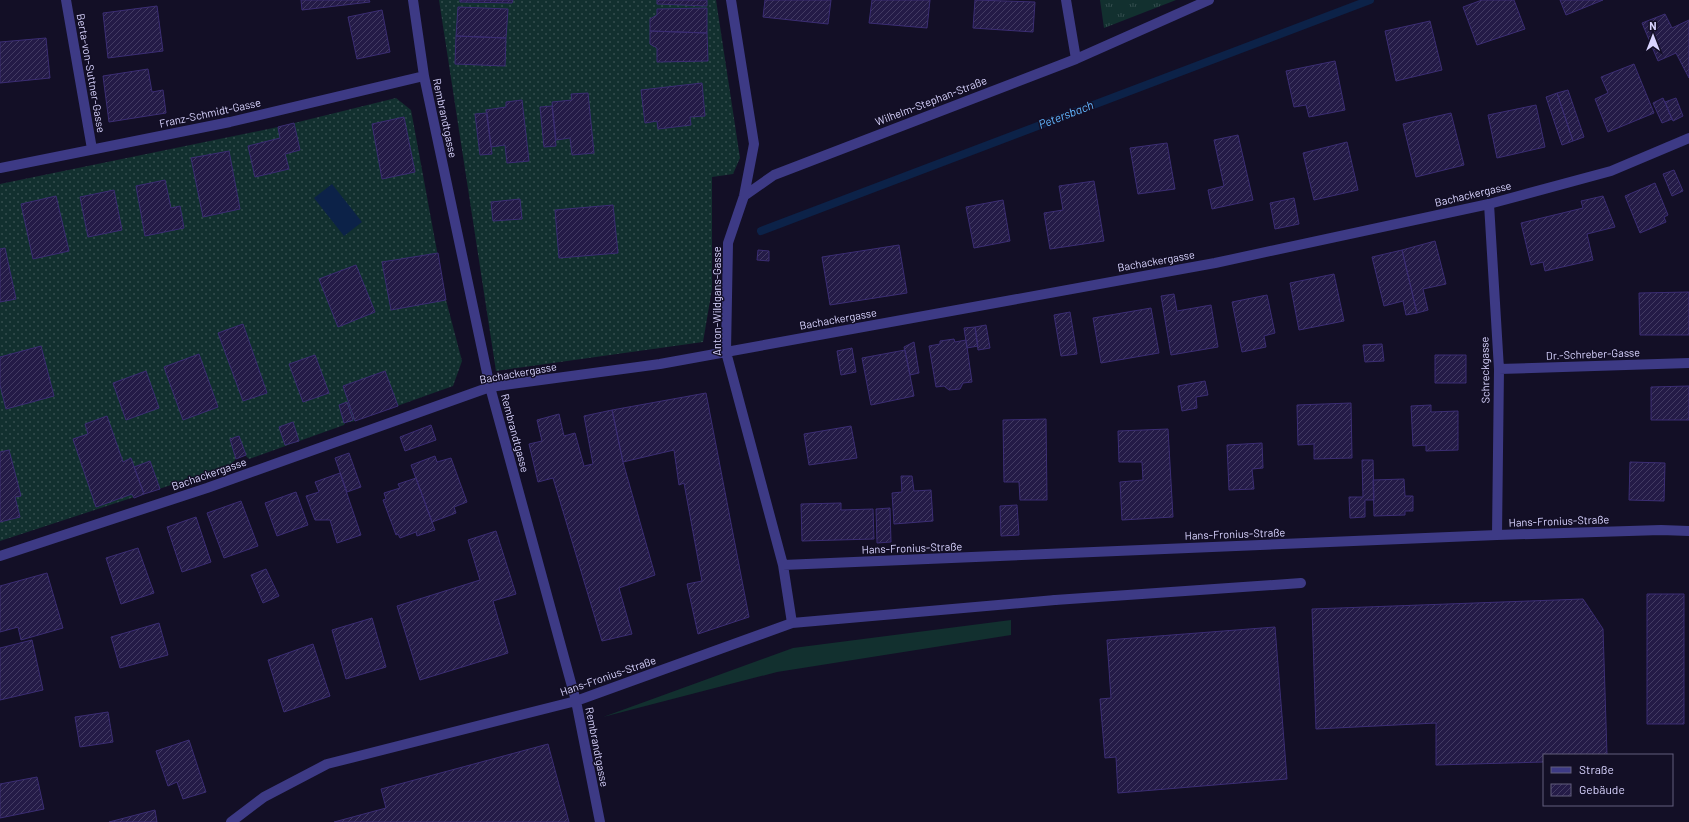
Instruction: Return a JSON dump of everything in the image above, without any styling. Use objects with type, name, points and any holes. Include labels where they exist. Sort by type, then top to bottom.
[{"type":"street","name":"Berta-von-Suttner-Gasse","points":[[66,0],[92,149]]},
{"type":"street","name":"Rembrandtgasse","points":[[413,0],[424,76],[490,387],[576,701],[600,822]]},
{"type":"street","name":"Anton-Wildgans-Gasse","points":[[731,0],[754,144],[744,196],[728,243],[726,352],[783,566],[792,623]]},
{"type":"street","points":[[1066,0],[1076,58]]},
{"type":"street","name":"Wilhelm-Stephan-Straße","points":[[744,196],[774,175],[1076,58],[1209,0]]},
{"type":"street","name":"Franz-Schmidt-Gasse","points":[[0,168],[230,122],[424,76]]},
{"type":"street","name":"Bachackergasse","points":[[0,556],[207,488],[490,387],[660,364],[1215,263],[1489,204],[1611,171],[1689,138]]},
{"type":"street","name":"Schreckgasse","points":[[1489,204],[1498,369],[1497,535]]},
{"type":"street","name":"Dr.-Schreber-Gasse","points":[[1498,369],[1689,363]]},
{"type":"street","name":"Hans-Fronius-Straße","points":[[783,566],[1497,535],[1661,530],[1689,531]]},
{"type":"street","name":"Hans-Fronius-Straße","points":[[231,822],[264,797],[327,764],[576,701],[792,623],[1055,600],[1301,583]]},
{"type":"green space","points":[[439,0],[716,0],[740,158],[733,174],[712,177],[712,289],[703,342],[496,371]]},
{"type":"green space","points":[[1100,0],[1176,0],[1104,28]]},
{"type":"green space","points":[[396,98],[411,110],[446,300],[462,361],[453,386],[355,421],[345,423],[344,425],[249,459],[245,455],[236,459],[229,466],[0,541],[0,184],[278,127]]},
{"type":"green space","points":[[1011,620],[1011,635],[777,672],[603,717],[793,648]]},
{"type":"water","points":[[332,184],[362,222],[344,236],[314,198]]},
{"type":"building","points":[[301,0],[369,0],[370,2],[302,10]]},
{"type":"building","points":[[460,0],[513,0],[512,3],[460,2]]},
{"type":"building","points":[[657,0],[707,0],[707,6],[657,4]]},
{"type":"building","points":[[765,0],[831,0],[828,24],[763,17]]},
{"type":"building","points":[[872,0],[930,0],[927,28],[869,23]]},
{"type":"building","points":[[975,0],[1035,2],[1033,32],[973,28]]},
{"type":"building","points":[[1482,0],[1514,0],[1525,29],[1477,45],[1463,7]]},
{"type":"building","points":[[1560,0],[1603,0],[1566,15]]},
{"type":"building","points":[[157,6],[163,51],[108,58],[103,13]]},
{"type":"building","points":[[458,7],[508,9],[506,38],[456,36]]},
{"type":"building","points":[[707,8],[707,33],[650,31],[650,19],[657,15],[657,9]]},
{"type":"building","points":[[382,10],[390,52],[357,59],[348,17]]},
{"type":"building","points":[[1665,14],[1672,28],[1689,20],[1689,78],[1676,53],[1658,61],[1642,23]]},
{"type":"building","points":[[1430,21],[1442,70],[1396,81],[1385,31]]},
{"type":"building","points":[[650,31],[707,33],[708,61],[657,62],[657,48],[650,44]]},
{"type":"building","points":[[456,36],[506,38],[505,66],[455,64]]},
{"type":"building","points":[[46,38],[50,78],[0,83],[0,42]]},
{"type":"building","points":[[1335,61],[1345,110],[1309,117],[1306,105],[1294,107],[1286,71]]},
{"type":"building","points":[[1634,64],[1654,113],[1608,132],[1595,99],[1608,93],[1601,77]]},
{"type":"building","points":[[148,69],[152,92],[163,90],[166,113],[109,122],[103,76]]},
{"type":"building","points":[[702,83],[705,116],[690,117],[691,125],[658,129],[657,121],[645,123],[641,90]]},
{"type":"building","points":[[1568,90],[1584,137],[1573,141],[1557,93]]},
{"type":"building","points":[[588,93],[594,153],[572,155],[570,138],[556,140],[552,102],[572,100],[571,94]]},
{"type":"building","points":[[1557,93],[1573,141],[1562,145],[1546,97]]},
{"type":"building","points":[[1663,98],[1672,119],[1662,123],[1653,103]]},
{"type":"building","points":[[1676,98],[1683,116],[1673,121],[1665,102]]},
{"type":"building","points":[[522,100],[529,161],[507,163],[505,145],[491,147],[486,110],[506,107],[506,102]]},
{"type":"building","points":[[1536,105],[1545,147],[1497,158],[1488,115]]},
{"type":"building","points":[[552,106],[556,146],[544,147],[540,107]]},
{"type":"building","points":[[487,113],[492,154],[480,155],[475,114]]},
{"type":"building","points":[[1451,113],[1464,165],[1416,177],[1403,124]]},
{"type":"building","points":[[404,117],[415,172],[382,179],[372,124]]},
{"type":"building","points":[[294,123],[300,150],[285,154],[289,169],[255,177],[248,146],[280,138],[278,127]]},
{"type":"building","points":[[1238,135],[1253,200],[1212,209],[1208,190],[1224,186],[1214,140]]},
{"type":"building","points":[[1347,142],[1358,190],[1314,200],[1303,153]]},
{"type":"building","points":[[1167,143],[1175,189],[1138,194],[1130,148]]},
{"type":"building","points":[[229,151],[240,209],[203,217],[191,158]]},
{"type":"building","points":[[1674,170],[1683,191],[1672,196],[1663,174]]},
{"type":"building","points":[[165,180],[171,208],[180,206],[184,228],[145,236],[136,186]]},
{"type":"building","points":[[1094,181],[1104,241],[1050,249],[1044,213],[1063,210],[1059,186]]},
{"type":"building","points":[[1655,183],[1668,215],[1664,217],[1666,222],[1640,233],[1625,196]]},
{"type":"building","points":[[114,190],[122,230],[88,237],[80,197]]},
{"type":"building","points":[[56,196],[69,251],[33,259],[21,204]]},
{"type":"building","points":[[1603,196],[1615,227],[1587,234],[1593,260],[1545,271],[1543,262],[1531,265],[1521,223],[1583,208],[1581,201]]},
{"type":"building","points":[[1294,198],[1299,224],[1275,229],[1270,203]]},
{"type":"building","points":[[520,199],[522,219],[493,221],[491,202]]},
{"type":"building","points":[[1003,200],[1010,241],[974,248],[966,207]]},
{"type":"building","points":[[613,205],[618,253],[559,258],[555,210]]},
{"type":"building","points":[[1435,241],[1446,284],[1423,289],[1428,310],[1417,313],[1402,250]]},
{"type":"building","points":[[899,245],[907,293],[830,305],[822,257]]},
{"type":"building","points":[[5,248],[16,299],[0,302],[0,249]]},
{"type":"building","points":[[758,250],[769,251],[769,261],[757,260]]},
{"type":"building","points":[[1402,250],[1417,313],[1406,315],[1403,301],[1384,306],[1372,257]]},
{"type":"building","points":[[438,253],[446,300],[391,310],[382,262]]},
{"type":"building","points":[[356,265],[375,312],[338,327],[319,279]]},
{"type":"building","points":[[1334,274],[1344,321],[1299,330],[1290,283]]},
{"type":"building","points":[[1689,292],[1689,335],[1640,335],[1639,293]]},
{"type":"building","points":[[1174,294],[1177,311],[1211,305],[1218,347],[1171,355],[1161,296]]},
{"type":"building","points":[[1267,295],[1275,333],[1264,336],[1266,347],[1242,352],[1232,302]]},
{"type":"building","points":[[1151,308],[1159,353],[1101,363],[1093,318]]},
{"type":"building","points":[[1070,312],[1077,354],[1061,356],[1054,315]]},
{"type":"building","points":[[243,324],[267,393],[243,401],[218,333]]},
{"type":"building","points":[[986,325],[990,348],[978,350],[975,327]]},
{"type":"building","points":[[975,327],[978,346],[967,348],[964,328]]},
{"type":"building","points":[[954,339],[955,342],[966,340],[972,382],[963,383],[960,389],[949,390],[944,386],[936,387],[929,346],[940,344],[940,341]]},
{"type":"building","points":[[914,342],[919,373],[910,375],[904,347]]},
{"type":"building","points":[[1382,344],[1384,361],[1365,362],[1363,345]]},
{"type":"building","points":[[41,346],[54,396],[6,409],[0,385],[0,357]]},
{"type":"building","points":[[852,348],[856,372],[841,375],[837,351]]},
{"type":"building","points":[[905,350],[914,396],[871,405],[862,358]]},
{"type":"building","points":[[199,354],[218,407],[183,420],[164,367]]},
{"type":"building","points":[[315,355],[329,393],[303,402],[289,364]]},
{"type":"building","points":[[1435,355],[1466,355],[1466,383],[1435,383]]},
{"type":"building","points":[[146,371],[159,408],[126,420],[113,383]]},
{"type":"building","points":[[385,371],[398,406],[355,421],[343,386]]},
{"type":"building","points":[[1205,381],[1208,395],[1196,397],[1197,408],[1182,411],[1178,386]]},
{"type":"building","points":[[1689,386],[1689,420],[1651,420],[1651,387]]},
{"type":"building","points":[[706,393],[749,617],[698,634],[687,584],[702,581],[684,483],[679,485],[674,450],[623,462],[612,410]]},
{"type":"building","points":[[347,402],[353,420],[344,423],[339,405]]},
{"type":"building","points":[[1351,403],[1352,458],[1314,459],[1314,444],[1298,445],[1297,405]]},
{"type":"building","points":[[1431,405],[1431,412],[1458,411],[1458,450],[1426,451],[1426,445],[1413,446],[1411,406]]},
{"type":"building","points":[[612,410],[623,462],[655,575],[619,588],[632,634],[602,641],[553,478],[538,482],[529,444],[542,441],[537,420],[559,414],[564,436],[575,433],[584,466],[593,464],[584,416]]},
{"type":"building","points":[[107,416],[123,462],[131,458],[144,494],[134,498],[132,494],[96,507],[73,439],[88,434],[85,424]]},
{"type":"building","points":[[1046,419],[1047,500],[1020,500],[1019,482],[1004,482],[1003,420]]},
{"type":"building","points":[[293,422],[299,441],[285,445],[279,427]]},
{"type":"building","points":[[431,425],[436,440],[405,451],[400,437]]},
{"type":"building","points":[[851,426],[857,458],[809,465],[804,434]]},
{"type":"building","points":[[1168,429],[1173,517],[1122,520],[1120,482],[1143,480],[1142,462],[1119,462],[1118,431]]},
{"type":"building","points":[[239,436],[246,455],[236,459],[230,439]]},
{"type":"building","points":[[1262,443],[1263,468],[1252,469],[1254,489],[1229,490],[1227,445]]},
{"type":"building","points":[[9,450],[21,496],[15,497],[20,517],[0,522],[0,452]]},
{"type":"building","points":[[349,453],[361,487],[347,492],[335,458]]},
{"type":"building","points":[[435,456],[437,462],[451,458],[467,502],[454,507],[456,513],[432,522],[411,465]]},
{"type":"building","points":[[1362,460],[1373,460],[1374,500],[1365,500],[1365,517],[1350,518],[1349,497],[1363,497]]},
{"type":"building","points":[[150,461],[160,489],[144,494],[134,467]]},
{"type":"building","points":[[1630,462],[1665,463],[1664,501],[1629,500]]},
{"type":"building","points":[[340,473],[361,535],[337,543],[330,520],[315,520],[306,496],[319,492],[315,482]]},
{"type":"building","points":[[901,476],[912,476],[914,491],[931,490],[933,521],[894,524],[892,493],[902,492]]},
{"type":"building","points":[[416,478],[435,530],[417,536],[416,532],[400,538],[398,534],[396,535],[383,500],[386,499],[384,493],[400,488],[398,484]]},
{"type":"building","points":[[1404,479],[1405,496],[1413,496],[1413,511],[1405,511],[1405,515],[1374,516],[1373,480]]},
{"type":"building","points":[[296,492],[308,525],[277,536],[265,503]]},
{"type":"building","points":[[241,501],[258,546],[224,558],[207,513]]},
{"type":"building","points":[[841,503],[841,510],[873,509],[874,539],[802,541],[801,504]]},
{"type":"building","points":[[1017,505],[1019,535],[1001,536],[1000,506]]},
{"type":"building","points":[[890,508],[891,542],[877,543],[876,509]]},
{"type":"building","points":[[196,517],[211,562],[182,572],[167,527]]},
{"type":"building","points":[[496,531],[516,594],[493,601],[508,653],[420,680],[397,606],[480,580],[468,540]]},
{"type":"building","points":[[138,548],[154,593],[121,604],[106,558]]},
{"type":"building","points":[[266,569],[279,596],[263,603],[251,575]]},
{"type":"building","points":[[47,573],[63,628],[21,640],[18,627],[0,632],[0,586]]},
{"type":"building","points":[[1647,594],[1684,594],[1684,724],[1647,724]]},
{"type":"building","points":[[1583,599],[1603,629],[1607,754],[1543,754],[1543,762],[1436,765],[1436,723],[1316,729],[1312,609]]},
{"type":"building","points":[[372,618],[386,667],[346,679],[332,630]]},
{"type":"building","points":[[159,623],[168,655],[120,668],[111,637]]},
{"type":"building","points":[[1275,627],[1287,779],[1118,793],[1116,757],[1105,758],[1100,699],[1111,698],[1107,640]]},
{"type":"building","points":[[32,640],[43,690],[0,700],[0,648]]},
{"type":"building","points":[[313,644],[330,696],[284,712],[268,660]]},
{"type":"building","points":[[108,712],[113,742],[80,747],[75,717]]},
{"type":"building","points":[[189,740],[206,792],[183,799],[177,782],[168,786],[156,751]]},
{"type":"building","points":[[548,744],[569,822],[334,822],[386,808],[381,789]]},
{"type":"building","points":[[37,777],[44,809],[0,818],[0,784]]},
{"type":"building","points":[[155,810],[157,822],[109,822]]},
{"type":"waterway","name":"Petersbach","points":[[761,231],[1370,0]]}]
